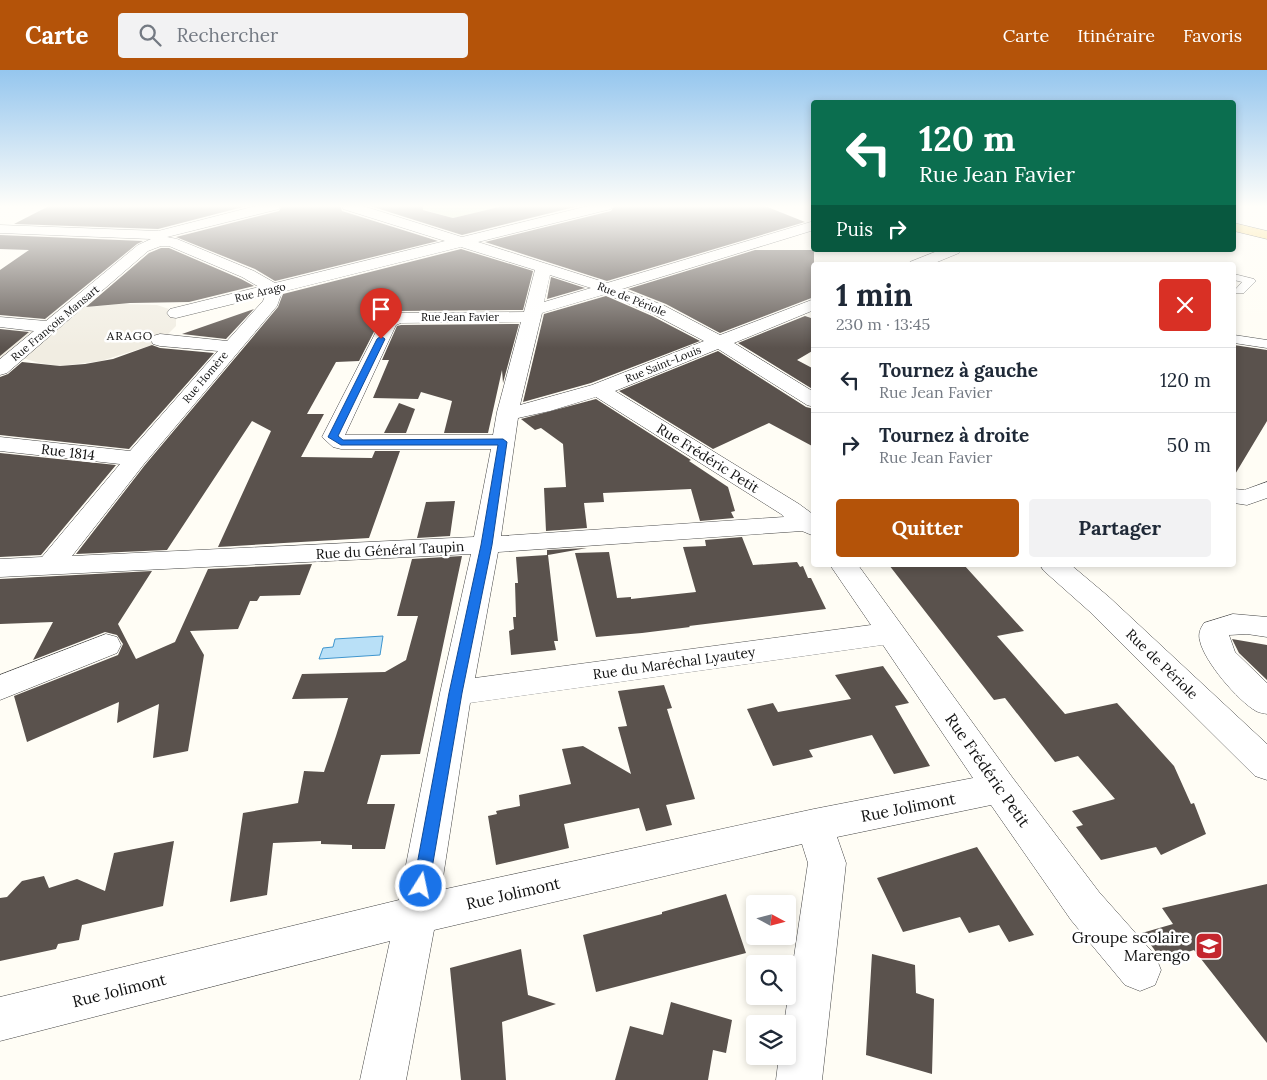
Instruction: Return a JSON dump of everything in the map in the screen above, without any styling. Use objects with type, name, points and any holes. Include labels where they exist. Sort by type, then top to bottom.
[{"type":"street","name":"Rue François Mansart","points":[[0,370],[137,253]]},
{"type":"street","points":[[199,253],[254,277],[273,289]]},
{"type":"street","name":"Rue Arago","points":[[176,313],[419,253]]},
{"type":"street","name":"Rue de Périole","points":[[498,253],[608,289],[659,310],[718,342],[811,399]]},
{"type":"street","points":[[532,312],[723,253]]},
{"type":"street","points":[[924,262],[946,253]]},
{"type":"street","points":[[383,1080],[416,917],[456,693],[486,545],[508,412],[544,268]]},
{"type":"street","name":"Rue Homère","points":[[49,567],[136,459],[230,347],[271,302],[274,294],[273,289]]},
{"type":"street","name":"Rue Saint-Louis","points":[[508,412],[523,412],[540,408],[567,398],[599,390],[811,305]]},
{"type":"street","name":"Rue Jean Favier","points":[[503,442],[341,442],[333,437],[389,322],[398,318],[532,312]]},
{"type":"street","points":[[0,322],[50,328]]},
{"type":"street","points":[[160,340],[230,347]]},
{"type":"street","name":"Rue Frédéric Petit","points":[[599,390],[790,509],[811,526]]},
{"type":"street","name":"Rue 1814","points":[[0,444],[136,459]]},
{"type":"street","name":"Rue du Général Taupin","points":[[0,568],[486,545],[811,526]]},
{"type":"street","name":"Rue Frédéric Petit","points":[[845,567],[999,788],[1085,906],[1140,970]]},
{"type":"street","name":"Rue de Périole","points":[[1056,567],[1100,604],[1267,766]]},
{"type":"street","points":[[1267,627],[1249,624],[1224,624],[1214,630],[1212,638],[1223,658],[1267,702]]},
{"type":"street","name":"Rue du Maréchal Lyautey","points":[[456,693],[891,633]]},
{"type":"street","points":[[0,688],[106,645]]},
{"type":"street","name":"Rue Jolimont","points":[[0,1019],[416,917],[474,901],[814,825],[999,788]]},
{"type":"street","points":[[799,1080],[826,863],[814,825]]},
{"type":"lane","points":[[1236,278],[1250,281],[1240,291]]},
{"type":"lane","points":[[1236,340],[1267,344]]},
{"type":"shaded area","points":[[121,304],[157,305],[172,310],[176,313],[176,326],[152,345],[101,361],[60,366],[26,359],[0,358],[0,354],[63,306],[89,307]]},
{"type":"water","points":[[383,636],[380,655],[319,659],[323,648],[333,647],[335,639]]},
{"type":"building","points":[[24,253],[126,253],[45,319],[0,315],[0,270]]},
{"type":"building","points":[[149,253],[181,253],[254,286],[189,302],[130,303],[86,307]]},
{"type":"building","points":[[216,253],[389,253],[275,281],[255,269]]},
{"type":"building","points":[[445,253],[475,253],[533,271],[523,310],[398,311],[382,316],[359,361],[336,362],[307,414],[324,414],[301,457],[372,458],[375,451],[400,451],[369,538],[218,547],[271,431],[252,421],[167,550],[76,554],[145,465],[278,307],[283,294]]},
{"type":"building","points":[[520,253],[701,253],[607,281]]},
{"type":"building","points":[[745,253],[814,253],[814,262],[811,262],[811,298],[720,333],[666,304],[628,289]]},
{"type":"building","points":[[551,277],[585,288],[547,299]]},
{"type":"building","points":[[606,296],[652,316],[700,341],[591,383],[523,402],[544,314]]},
{"type":"building","points":[[254,309],[226,339],[182,334]]},
{"type":"building","points":[[805,316],[811,318],[811,352],[797,360],[811,367],[811,388],[738,343]]},
{"type":"building","points":[[519,324],[503,383],[502,370],[488,433],[444,433],[452,401],[421,392],[418,399],[373,398],[389,360],[382,360],[397,326]]},
{"type":"building","points":[[0,329],[29,332],[0,356]]},
{"type":"building","points":[[152,345],[160,348],[214,353],[129,449],[0,435],[0,377],[8,374],[22,362],[60,366],[85,364],[113,359]]},
{"type":"building","points":[[1236,345],[1267,350],[1267,421],[1236,473]]},
{"type":"building","points":[[718,351],[806,407],[811,408],[811,445],[769,423],[713,449],[619,391]]},
{"type":"building","points":[[596,399],[691,460],[689,461],[728,487],[735,511],[731,512],[734,518],[700,521],[691,489],[603,493],[604,502],[584,503],[587,528],[546,531],[544,488],[566,487],[563,444],[541,428],[535,430],[521,419]]},
{"type":"building","points":[[399,403],[415,409],[406,433],[384,433]]},
{"type":"building","points":[[0,453],[116,465],[41,555],[0,557]]},
{"type":"building","points":[[455,501],[450,536],[417,538],[426,502]]},
{"type":"building","points":[[742,537],[753,565],[797,562],[800,567],[803,566],[826,609],[642,633],[596,637],[575,553],[609,552],[617,598],[631,597],[631,599],[696,592],[683,547],[706,546],[705,540]]},
{"type":"building","points":[[587,548],[548,555],[558,641],[554,641],[556,650],[511,655],[509,631],[514,629],[513,617],[516,617],[515,583],[518,583],[516,557],[547,555],[547,550]]},
{"type":"building","points":[[462,556],[420,754],[381,755],[367,804],[395,804],[385,849],[352,849],[352,845],[321,844],[321,841],[273,843],[267,895],[230,902],[243,813],[298,803],[304,771],[324,772],[348,698],[292,699],[302,674],[385,672],[406,660],[418,616],[397,616],[412,559]]},
{"type":"building","points":[[312,564],[300,595],[260,596],[257,601],[250,601],[238,629],[190,631],[204,655],[188,751],[153,758],[159,704],[117,723],[119,702],[27,742],[14,696],[118,655],[123,644],[117,635],[105,632],[33,660],[53,622],[0,624],[0,579],[152,571],[118,624],[136,659],[175,642],[208,569]]},
{"type":"building","points":[[891,567],[966,567],[1024,631],[997,636],[1065,714],[1117,703],[1174,766],[1191,804],[1194,803],[1206,834],[1161,855],[1156,847],[1101,860],[1076,827],[1083,825],[1072,811],[1115,799],[1078,756],[1055,762],[1005,698],[994,700]]},
{"type":"building","points":[[1232,639],[1267,645],[1267,680],[1239,653]]},
{"type":"building","points":[[883,666],[909,703],[895,706],[930,766],[894,774],[872,735],[809,750],[813,757],[773,766],[747,709],[773,703],[778,712],[851,699],[835,675]]},
{"type":"building","points":[[664,685],[672,708],[667,709],[695,799],[666,805],[672,825],[646,831],[639,808],[564,824],[569,848],[496,865],[488,816],[497,814],[496,811],[520,806],[519,795],[571,784],[562,749],[583,746],[631,774],[618,727],[627,726],[618,691]]},
{"type":"building","points":[[174,841],[163,906],[82,925],[79,940],[58,944],[56,949],[0,961],[0,898],[7,897],[22,881],[44,876],[49,888],[77,879],[105,891],[114,853]]},
{"type":"building","points":[[977,847],[1034,935],[1009,942],[999,925],[969,933],[960,917],[903,932],[877,878]]},
{"type":"building","points":[[1267,884],[1267,1043],[1194,950],[1162,960],[1142,933],[1173,924],[1162,908]]},
{"type":"building","points":[[726,894],[746,953],[596,992],[583,935],[662,914],[662,912]]},
{"type":"building","points":[[521,949],[528,995],[556,1004],[502,1022],[506,1080],[461,1080],[450,968]]},
{"type":"building","points":[[872,954],[915,965],[916,993],[934,999],[932,1074],[866,1055]]},
{"type":"building","points":[[671,1002],[732,1020],[726,1053],[713,1050],[708,1080],[615,1080],[630,1026],[663,1035]]},
{"type":"place","name":"Groupe scolaire Marengo","points":[[1209,946]]},
{"type":"district","name":"ARAGO","points":[[130,336]]},
{"type":"route","points":[[381,339],[333,437],[341,442],[503,442],[486,545],[456,693],[421,886]]}]
